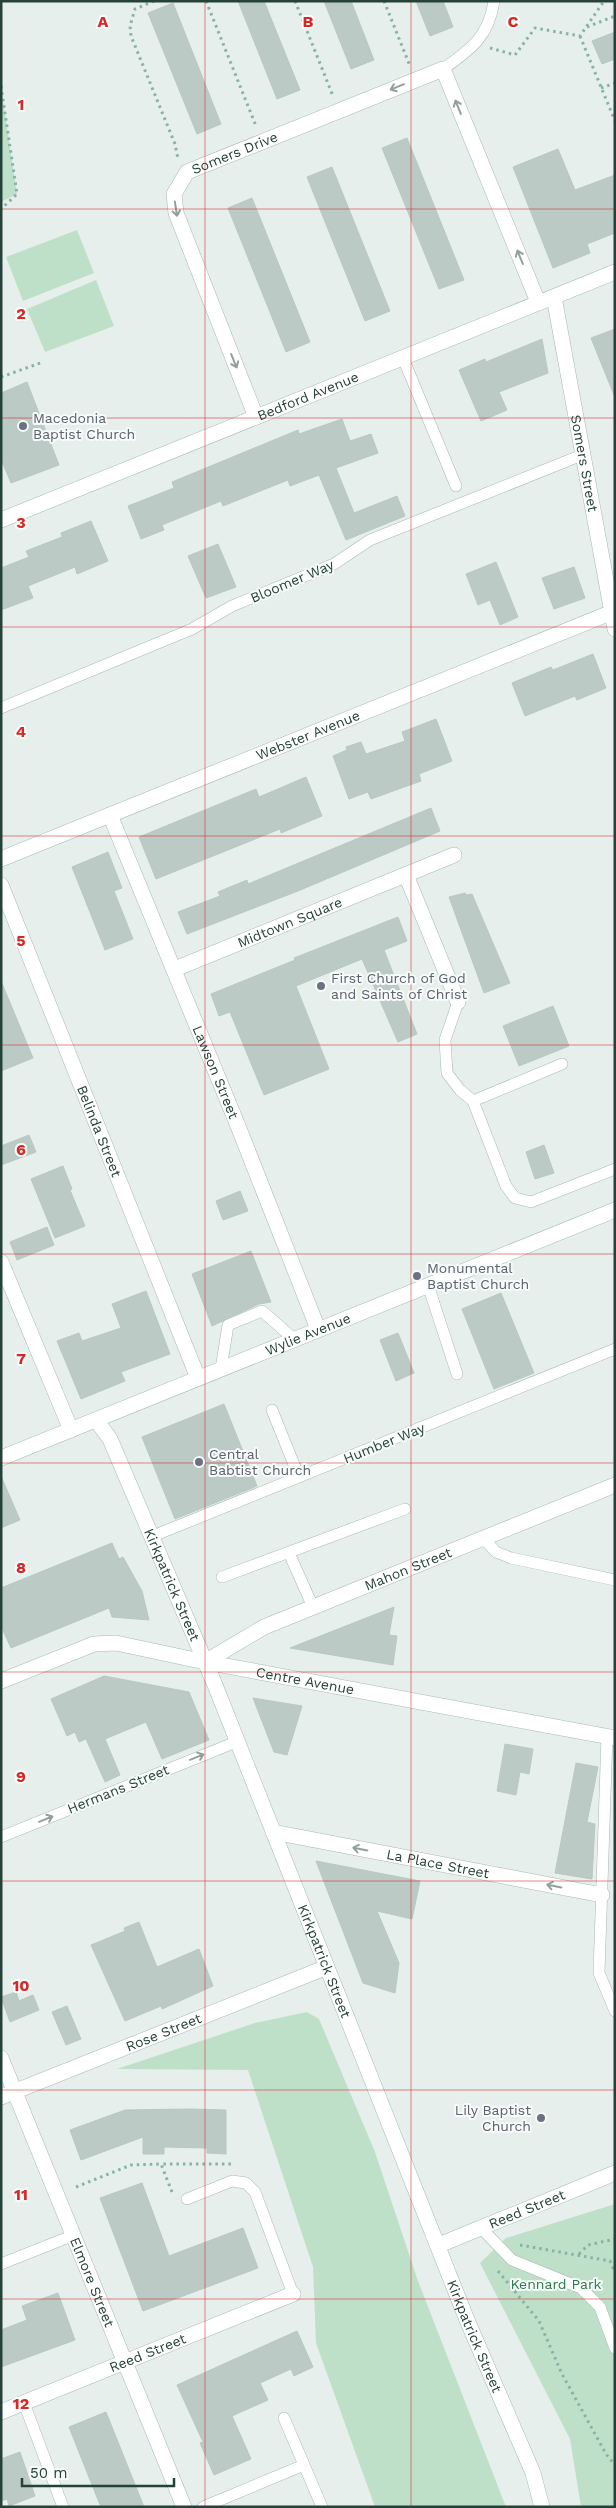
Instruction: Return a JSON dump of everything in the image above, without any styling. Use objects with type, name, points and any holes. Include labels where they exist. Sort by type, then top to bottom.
[{"type":"street","points":[[442,69],[538,302]]},
{"type":"street","name":"Somers Drive","points":[[256,417],[176,213],[174,194],[187,172],[442,69]]},
{"type":"street","name":"Bedford Avenue","points":[[1,520],[615,272]]},
{"type":"street","name":"Somers Street","points":[[554,296],[615,629]]},
{"type":"street","name":"Webster Avenue","points":[[1,859],[613,612]]},
{"type":"street","name":"Lawson Street","points":[[110,815],[175,969],[318,1329]]},
{"type":"street","name":"Midtown Square","points":[[175,969],[454,855]]},
{"type":"street","points":[[406,875],[458,1002]]},
{"type":"street","name":"Belinda Street","points":[[1,885],[198,1378]]},
{"type":"street","name":"Wylie Avenue","points":[[1,1458],[615,1210]]},
{"type":"street","points":[[1,1262],[71,1430]]},
{"type":"street","name":"Kirkpatrick Street","points":[[96,1420],[110,1440],[153,1536],[205,1662],[439,2245],[467,2320],[532,2473],[542,2507]]},
{"type":"street","name":"Mahon Street","points":[[205,1662],[264,1627],[615,1485]]},
{"type":"street","name":"Centre Avenue","points":[[1,1681],[94,1644],[107,1642],[205,1662],[611,1737]]},
{"type":"street","name":"La Place Street","points":[[273,1832],[602,1895]]},
{"type":"street","name":"Rose Street","points":[[8,2095],[327,1967]]},
{"type":"street","name":"Elmore Street","points":[[1,2058],[8,2095],[74,2235],[184,2507]]},
{"type":"street","name":"Reed Street","points":[[439,2245],[615,2173]]},
{"type":"street","name":"Reed Street","points":[[1,2412],[293,2294]]},
{"type":"lane","name":"Somers Drive","points":[[442,69],[474,48],[485,31],[494,1]]},
{"type":"lane","points":[[403,358],[456,486]]},
{"type":"lane","name":"Bloomer Way","points":[[1,708],[192,630],[232,606],[334,564],[370,540],[582,455]]},
{"type":"lane","points":[[458,1002],[445,1040],[447,1073],[460,1090],[473,1101],[506,1186],[515,1198],[532,1202],[615,1170]]},
{"type":"lane","points":[[473,1101],[562,1064]]},
{"type":"lane","points":[[428,1285],[457,1374]]},
{"type":"lane","points":[[221,1369],[228,1325],[262,1311],[294,1339]]},
{"type":"lane","name":"Humber Way","points":[[153,1536],[615,1349]]},
{"type":"lane","points":[[272,1410],[299,1477]]},
{"type":"lane","points":[[222,1577],[405,1509]]},
{"type":"lane","points":[[483,1538],[496,1552],[511,1558],[615,1580]]},
{"type":"lane","points":[[289,1553],[313,1607]]},
{"type":"lane","points":[[611,1737],[599,1973],[615,2011]]},
{"type":"lane","name":"Hermans Street","points":[[1,1837],[236,1742]]},
{"type":"lane","points":[[187,2199],[232,2181],[246,2183],[255,2192],[293,2294]]},
{"type":"lane","points":[[480,2228],[512,2260],[581,2288],[600,2308],[615,2348]]},
{"type":"lane","points":[[1,2264],[74,2235]]},
{"type":"lane","points":[[24,2403],[63,2507]]},
{"type":"lane","points":[[284,2418],[322,2507]]},
{"type":"lane","points":[[203,2507],[304,2464]]},
{"type":"path","points":[[154,1],[135,9],[130,26],[131,36],[175,144],[180,164]]},
{"type":"path","points":[[206,1],[258,131]]},
{"type":"path","points":[[295,1],[335,99]]},
{"type":"path","points":[[384,1],[411,68]]},
{"type":"path","points":[[580,36],[604,1]]},
{"type":"path","points":[[586,27],[615,16]]},
{"type":"path","points":[[485,47],[515,55],[535,28],[580,36]]},
{"type":"path","points":[[580,36],[615,121]]},
{"type":"path","points":[[601,88],[615,83]]},
{"type":"path","points":[[1,86],[17,194],[1,209]]},
{"type":"path","points":[[1,377],[43,362]]},
{"type":"path","points":[[161,2164],[172,2192]]},
{"type":"path","points":[[76,2187],[132,2165],[239,2164]]},
{"type":"path","points":[[578,2254],[588,2245],[615,2239]]},
{"type":"path","points":[[518,2244],[615,2262]]},
{"type":"path","points":[[610,2261],[615,2273]]},
{"type":"path","points":[[492,2264],[538,2321],[562,2374],[606,2454],[615,2465]]},
{"type":"green space","points":[[1,87],[17,194],[1,202]]},
{"type":"green space","points":[[77,230],[94,273],[23,301],[6,257]]},
{"type":"green space","points":[[96,280],[114,326],[45,352],[27,309]]},
{"type":"green space","points":[[307,2012],[319,2019],[375,2152],[418,2281],[506,2507],[375,2507],[316,2343],[313,2267],[248,2070],[117,2069],[255,2023]]},
{"type":"green space","name":"Kennard Park","points":[[615,2204],[615,2507],[581,2507],[570,2439],[480,2263],[506,2238]]},
{"type":"building","points":[[238,1],[264,1],[300,90],[277,99]]},
{"type":"building","points":[[324,1],[351,1],[374,60],[351,69]]},
{"type":"building","points":[[416,1],[443,1],[453,27],[430,36]]},
{"type":"building","points":[[173,3],[221,124],[197,134],[148,13]]},
{"type":"building","points":[[615,32],[615,59],[602,64],[592,41]]},
{"type":"building","points":[[407,138],[464,280],[439,289],[382,148]]},
{"type":"building","points":[[558,149],[575,190],[615,175],[615,233],[587,244],[590,253],[553,268],[513,167]]},
{"type":"building","points":[[332,167],[390,311],[365,321],[307,177]]},
{"type":"building","points":[[252,198],[310,342],[286,352],[228,208]]},
{"type":"building","points":[[615,329],[615,395],[614,395],[591,338]]},
{"type":"building","points":[[542,339],[548,373],[499,392],[507,410],[481,421],[459,370],[485,359],[486,362]]},
{"type":"building","name":"Macedonia Baptist Church","points":[[27,382],[59,465],[11,483],[1,459],[1,393]]},
{"type":"building","points":[[342,419],[350,441],[371,434],[378,453],[336,468],[354,513],[397,496],[405,516],[346,540],[319,475],[290,486],[288,480],[223,506],[221,501],[162,525],[164,530],[141,539],[128,506],[174,488],[172,482],[298,430],[299,434]]},
{"type":"building","points":[[91,521],[108,561],[77,574],[75,567],[28,586],[33,598],[1,610],[1,568],[29,557],[26,551],[62,537],[61,533]]},
{"type":"building","points":[[218,544],[236,587],[206,598],[188,556]]},
{"type":"building","points":[[496,562],[518,617],[500,625],[490,600],[478,605],[466,574]]},
{"type":"building","points":[[574,567],[585,598],[554,609],[542,578]]},
{"type":"building","points":[[593,654],[606,688],[577,700],[575,696],[525,716],[512,683],[551,667],[553,670]]},
{"type":"building","points":[[436,719],[452,761],[419,774],[421,781],[371,799],[368,792],[349,799],[333,756],[347,750],[346,747],[361,742],[366,754],[405,741],[402,732]]},
{"type":"building","points":[[306,777],[322,816],[281,833],[280,829],[156,879],[139,837],[256,789],[259,797]]},
{"type":"building","points":[[431,808],[440,831],[298,891],[187,934],[178,912],[220,896],[218,892],[247,880],[248,884]]},
{"type":"building","points":[[108,852],[122,888],[114,891],[133,939],[105,950],[72,867]]},
{"type":"building","points":[[465,893],[466,895],[472,894],[510,983],[484,993],[449,897]]},
{"type":"building","points":[[398,917],[407,941],[384,950],[417,1034],[398,1042],[362,959],[296,986],[329,1069],[264,1095],[230,1012],[219,1016],[211,994],[295,960],[294,958]]},
{"type":"building","points":[[1,981],[33,1058],[1,1071]]},
{"type":"building","points":[[553,1006],[569,1046],[519,1066],[503,1026]]},
{"type":"building","points":[[29,1135],[36,1152],[1,1165],[1,1146]]},
{"type":"building","points":[[544,1145],[554,1173],[535,1179],[526,1152]]},
{"type":"building","points":[[63,1166],[72,1189],[70,1190],[85,1226],[55,1238],[31,1179]]},
{"type":"building","points":[[240,1191],[248,1211],[223,1220],[216,1201]]},
{"type":"building","points":[[47,1227],[54,1245],[17,1260],[10,1242]]},
{"type":"building","points":[[251,1251],[271,1302],[259,1304],[212,1326],[192,1274]]},
{"type":"building","points":[[146,1291],[170,1354],[121,1372],[125,1381],[81,1399],[57,1341],[79,1333],[82,1341],[121,1328],[112,1304]]},
{"type":"building","points":[[501,1293],[534,1373],[494,1389],[462,1309]]},
{"type":"building","points":[[398,1333],[414,1373],[396,1381],[380,1340]]},
{"type":"building","name":"Central Babtist Church","points":[[224,1404],[257,1486],[175,1519],[142,1437]]},
{"type":"building","points":[[1,1476],[20,1520],[1,1528]]},
{"type":"building","points":[[112,1543],[119,1559],[123,1557],[142,1591],[149,1620],[112,1617],[109,1608],[11,1648],[1,1626],[1,1588]]},
{"type":"building","points":[[394,1607],[389,1635],[397,1636],[393,1665],[290,1648]]},
{"type":"building","points":[[104,1676],[189,1692],[209,1740],[162,1759],[146,1722],[105,1739],[120,1775],[105,1782],[86,1739],[79,1742],[75,1732],[67,1736],[51,1699]]},
{"type":"building","points":[[253,1698],[302,1706],[287,1755],[274,1752]]},
{"type":"building","points":[[505,1744],[533,1749],[529,1774],[520,1772],[516,1795],[497,1791]]},
{"type":"building","points":[[576,1763],[598,1767],[587,1822],[595,1824],[592,1879],[555,1873]]},
{"type":"building","points":[[316,1861],[420,1881],[412,1919],[377,1911],[399,1963],[395,1993],[363,1983]]},
{"type":"building","points":[[139,1922],[157,1967],[199,1949],[213,1986],[162,2009],[161,2006],[125,2021],[91,1945],[125,1931],[124,1928]]},
{"type":"building","points":[[16,1992],[19,2001],[33,1995],[39,2010],[10,2022],[1,1997]]},
{"type":"building","points":[[67,2006],[81,2039],[66,2045],[52,2012]]},
{"type":"building","points":[[125,2110],[226,2110],[226,2154],[207,2153],[207,2148],[164,2147],[164,2154],[143,2154],[143,2137],[81,2160],[70,2130]]},
{"type":"building","points":[[142,2183],[169,2256],[243,2228],[258,2268],[143,2311],[100,2198]]},
{"type":"building","points":[[58,2293],[75,2340],[1,2367],[1,2330],[27,2320],[22,2306]]},
{"type":"building","points":[[297,2331],[313,2367],[294,2376],[291,2369],[260,2383],[268,2400],[232,2416],[251,2459],[214,2475],[200,2443],[203,2442],[177,2385]]},
{"type":"building","points":[[106,2412],[144,2507],[101,2507],[94,2490],[69,2427]]},
{"type":"building","points":[[20,2452],[35,2496],[9,2506],[7,2499],[1,2501],[1,2459]]},
{"type":"place","name":"Macedonia Baptist Church","points":[[23,426]]},
{"type":"place","name":"First Church of God and Saints of Christ","points":[[321,986]]},
{"type":"place","name":"Monumental Baptist Church","points":[[417,1276]]},
{"type":"place","name":"Central Babtist Church","points":[[199,1462]]},
{"type":"place","name":"Lily Baptist Church","points":[[541,2118]]}]
